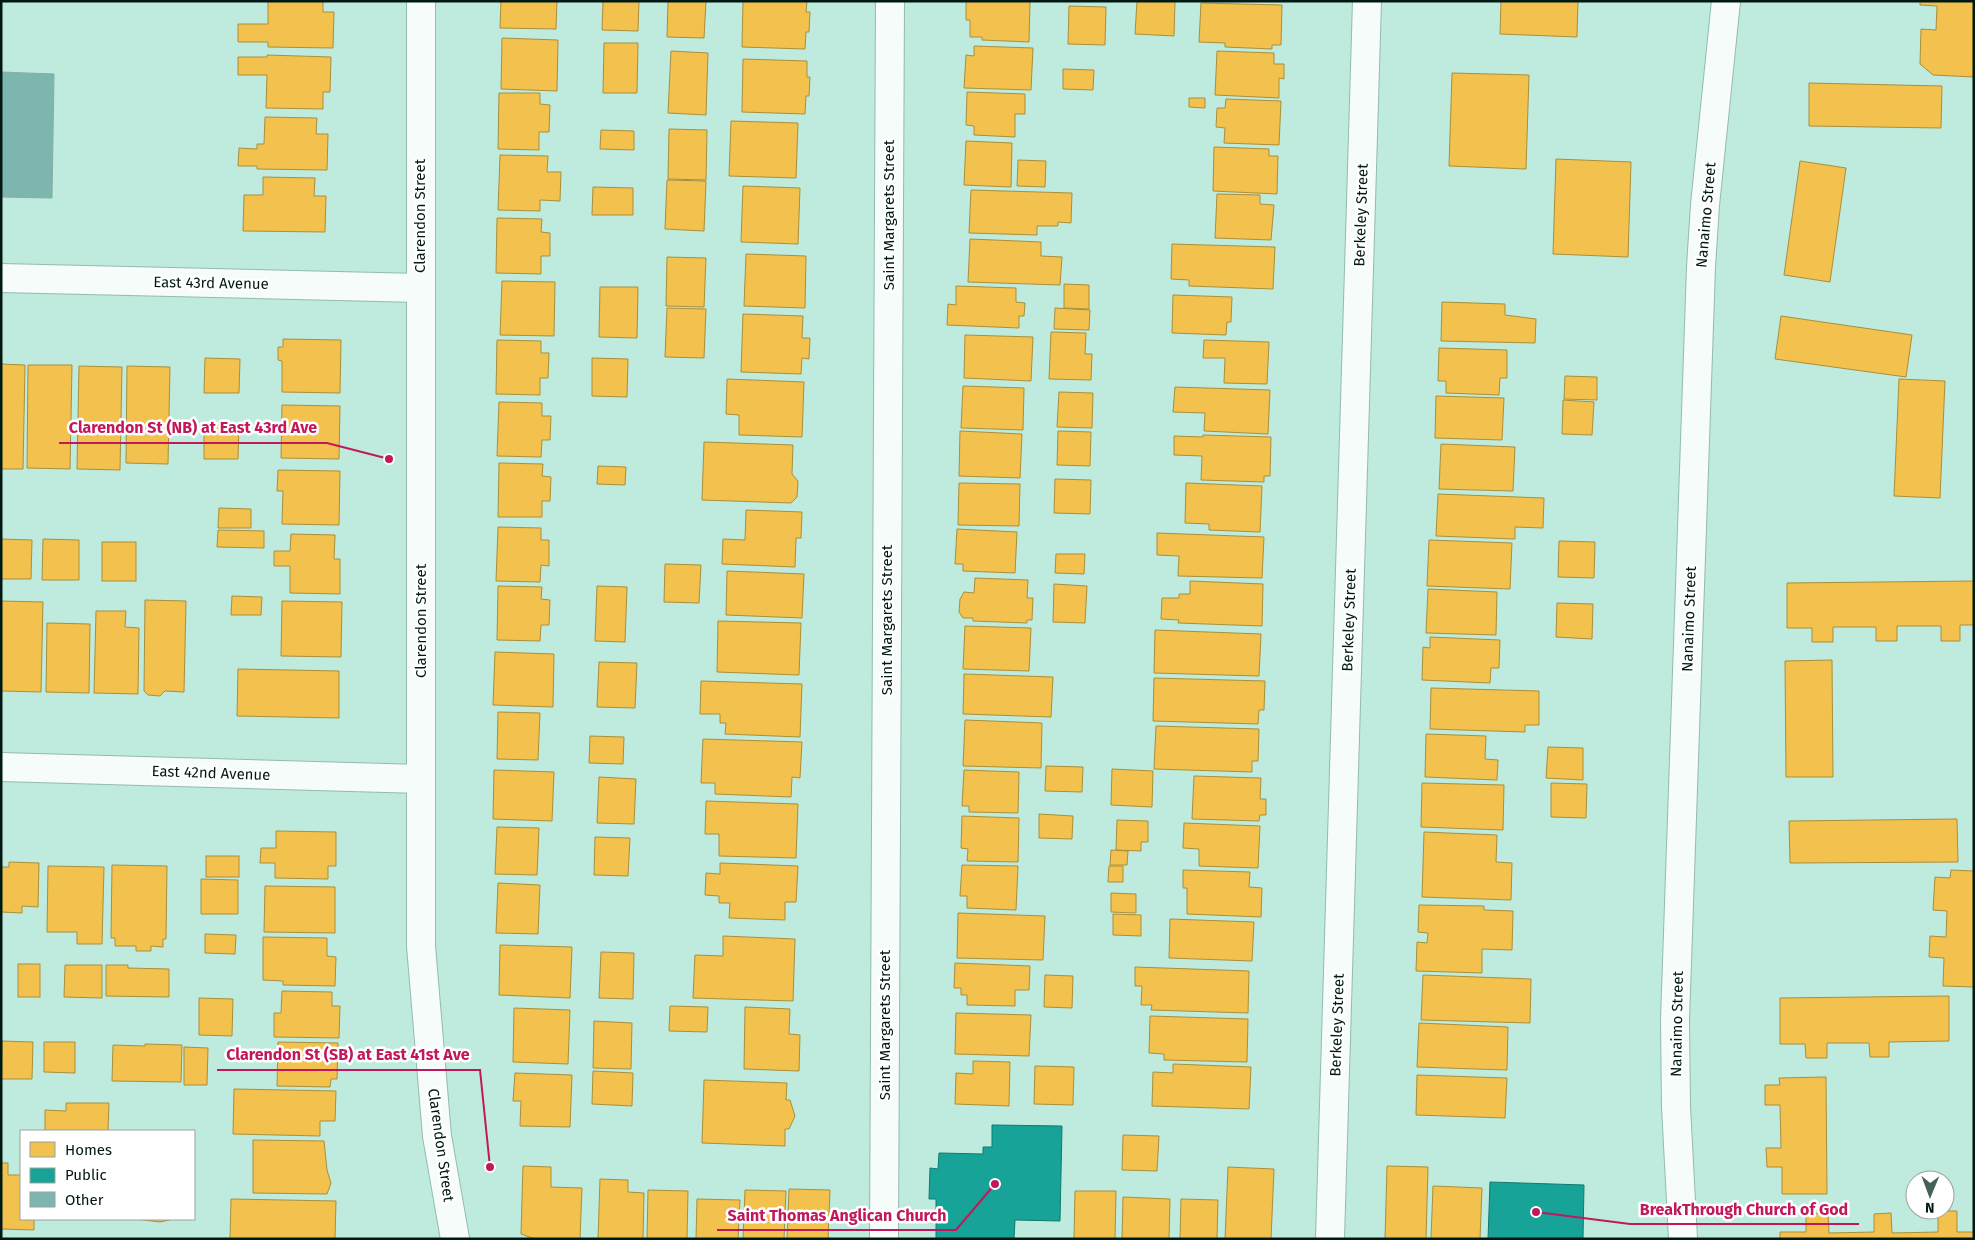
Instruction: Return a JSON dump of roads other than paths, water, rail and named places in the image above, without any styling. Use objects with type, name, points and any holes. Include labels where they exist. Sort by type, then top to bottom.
[{"type":"street","name":"Clarendon Street","points":[[421,1],[421,946],[437,1136],[455,1239]]},
{"type":"street","name":"Saint Margarets Street","points":[[884,1239],[890,1]]},
{"type":"street","name":"Berkeley Street","points":[[1330,1239],[1367,1]]},
{"type":"street","name":"Nanaimo Street","points":[[1682,1239],[1676,1107],[1675,1020],[1692,495],[1705,205],[1726,1]]},
{"type":"street","name":"East 43rd Avenue","points":[[1,278],[420,288]]},
{"type":"street","name":"East 42nd Avenue","points":[[1,767],[421,778]]},
{"type":"place","name":"Clarendon St (NB) at East 43rd Ave","points":[[389,459]]},
{"type":"place","name":"Clarendon St (SB) at East 41st Ave","points":[[490,1167]]},
{"type":"place","name":"Saint Thomas Anglican Church","points":[[995,1184]]},
{"type":"place","name":"BreakThrough Church of God","points":[[1536,1212]]}]
